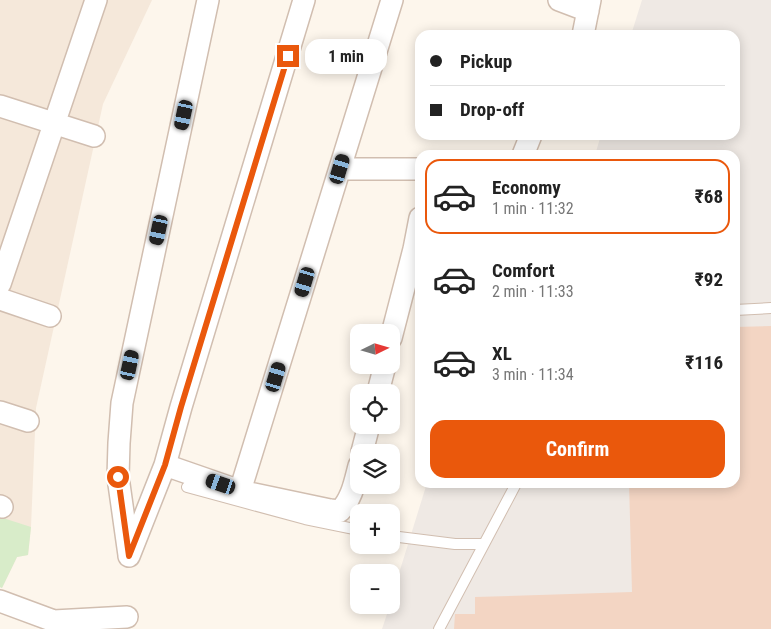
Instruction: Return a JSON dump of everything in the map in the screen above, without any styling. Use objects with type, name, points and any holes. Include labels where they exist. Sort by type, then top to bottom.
[{"type":"street","points":[[0,284],[96,0]]},
{"type":"street","points":[[208,0],[122,403],[118,443],[118,477],[129,556],[165,465],[304,0]]},
{"type":"street","points":[[240,490],[392,0]]},
{"type":"street","points":[[560,0],[589,5],[584,30]]},
{"type":"street","points":[[0,106],[94,136]]},
{"type":"street","points":[[340,169],[415,169]]},
{"type":"street","points":[[395,324],[415,244]]},
{"type":"street","points":[[0,299],[50,316]]},
{"type":"street","points":[[0,412],[28,421]]},
{"type":"street","points":[[165,465],[240,490],[330,510],[340,511],[346,504],[350,494]]},
{"type":"street","points":[[0,601],[54,620],[127,617]]},
{"type":"lane","points":[[740,310],[771,308]]},
{"type":"lane","points":[[187,487],[305,519],[350,528]]},
{"type":"lane","points":[[439,629],[514,488]]},
{"type":"lane","points":[[400,537],[455,544],[484,544]]},
{"type":"shaded area","points":[[0,0],[152,0],[103,104],[36,408],[28,555],[17,557],[2,588],[0,587]]},
{"type":"shaded area","points":[[642,0],[771,0],[771,629],[382,629],[387,614],[400,614],[400,570],[425,488],[740,488],[740,150],[596,150],[600,140],[740,140],[740,30],[633,30]]},
{"type":"green space","points":[[0,517],[31,527],[28,555],[17,557],[2,588],[0,587]]},
{"type":"building","points":[[771,326],[771,629],[454,629],[455,614],[475,614],[475,597],[632,592],[629,488],[740,488],[740,327]]},
{"type":"route","points":[[118,477],[129,556],[165,465],[288,56]]}]
